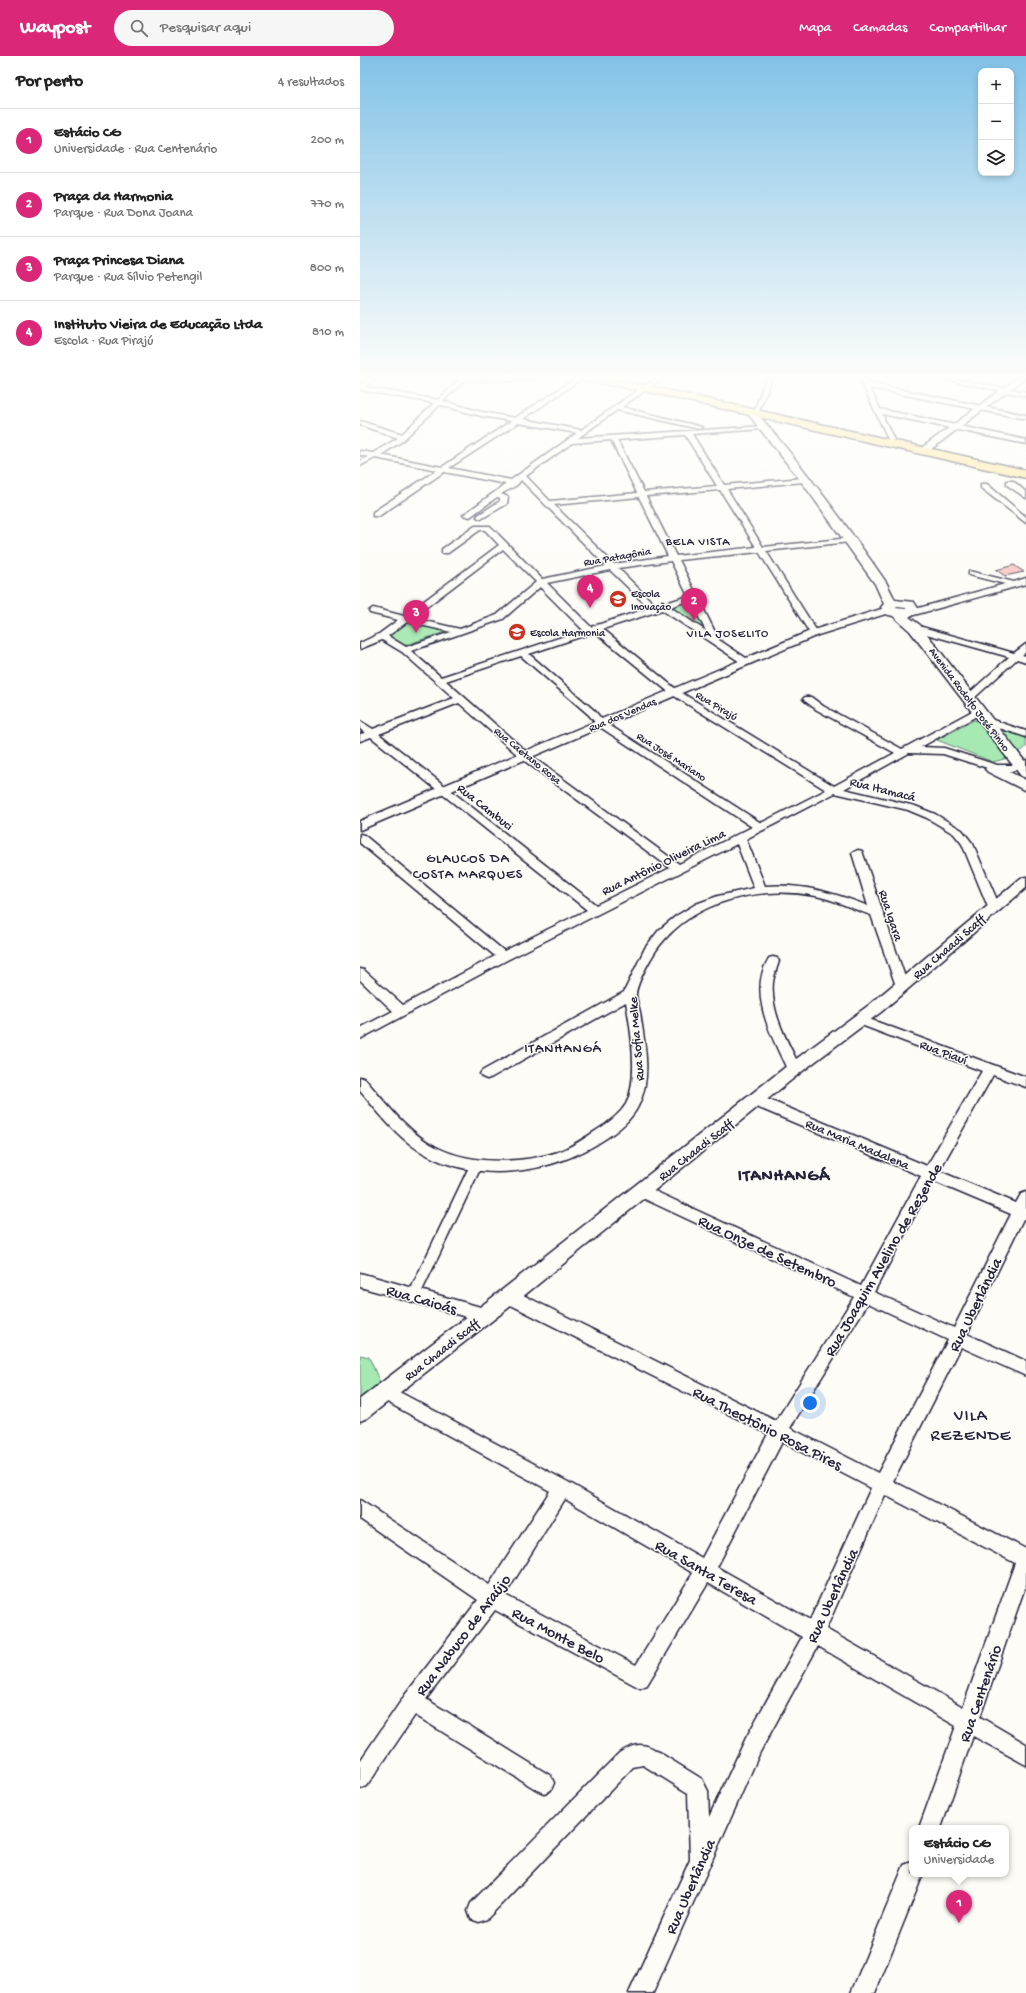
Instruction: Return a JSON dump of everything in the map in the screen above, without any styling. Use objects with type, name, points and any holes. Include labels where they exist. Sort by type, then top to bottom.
[{"type":"main road","points":[[796,468],[850,540],[886,591],[904,613]]},
{"type":"main road","points":[[1004,468],[1026,474]]},
{"type":"main road","name":"Avenida Rodolfo José Pinho","points":[[904,613],[1022,765]]},
{"type":"main road","points":[[989,766],[1026,786]]},
{"type":"street","points":[[435,468],[514,483]]},
{"type":"street","points":[[467,515],[534,468]]},
{"type":"street","points":[[629,468],[714,641]]},
{"type":"street","points":[[709,468],[814,633]]},
{"type":"street","points":[[376,514],[443,470]]},
{"type":"street","points":[[522,477],[611,566],[658,608],[746,662]]},
{"type":"street","points":[[549,503],[720,486],[804,480]]},
{"type":"street","points":[[1010,483],[1026,496]]},
{"type":"street","points":[[984,486],[1026,521]]},
{"type":"street","points":[[481,517],[504,502],[504,497],[496,495]]},
{"type":"street","name":"Rua Pirajú","points":[[445,551],[480,527],[489,529],[541,582],[592,629],[674,692],[834,790]]},
{"type":"street","name":"Rua Patagônia","points":[[405,650],[461,632],[500,617],[541,582],[611,566],[673,558],[850,540]]},
{"type":"street","points":[[360,646],[382,636],[504,545]]},
{"type":"street","points":[[972,572],[1026,588]]},
{"type":"street","points":[[904,613],[1026,581]]},
{"type":"street","points":[[440,680],[521,652],[692,597]]},
{"type":"street","points":[[373,611],[461,632]]},
{"type":"street","points":[[904,613],[1021,657]]},
{"type":"street","name":"Rua dos Vendas","points":[[360,826],[443,790],[526,757],[600,723],[814,633],[904,613]]},
{"type":"street","name":"Rua Caetano Rosa","points":[[382,636],[405,650],[526,757],[679,869]]},
{"type":"street","points":[[970,698],[1021,657],[1026,647]]},
{"type":"street","name":"Rua José Mariano","points":[[521,652],[592,713],[600,723],[760,827]]},
{"type":"street","points":[[360,738],[460,699]]},
{"type":"street","points":[[808,699],[820,708],[903,751],[944,751],[989,766],[1022,765]]},
{"type":"street","points":[[983,716],[1026,734]]},
{"type":"street","name":"Rua Antônio Oliveira Lima","points":[[360,1034],[503,957],[834,790],[937,732],[983,716]]},
{"type":"street","name":"Rua Cambuci","points":[[360,724],[595,910]]},
{"type":"street","points":[[937,732],[934,743],[944,751]]},
{"type":"street","name":"Rua Itamacá","points":[[834,790],[912,808],[931,816],[958,832],[967,844],[994,907]]},
{"type":"street","points":[[360,837],[503,957]]},
{"type":"street","points":[[740,838],[761,890]]},
{"type":"street","name":"Rua Igara","points":[[858,853],[876,913],[902,986]]},
{"type":"street","name":"Rua Chaadi Scaff","points":[[360,1411],[757,1101],[794,1069],[861,1020],[922,971],[994,907],[1026,881]]},
{"type":"street","name":"Rua Sofia Melke","points":[[360,1082],[413,1139],[430,1151],[450,1160],[476,1165],[526,1164],[557,1158],[586,1145],[613,1126],[632,1106],[639,1087],[639,1052],[630,994],[644,959],[666,929],[711,902],[739,893],[761,890],[792,890],[814,893],[876,913]]},
{"type":"street","points":[[773,961],[767,981],[767,996],[775,1028],[794,1069]]},
{"type":"street","points":[[360,973],[402,1012]]},
{"type":"street","points":[[487,1074],[630,994]]},
{"type":"street","name":"Rua Piauí","points":[[861,1020],[1026,1082]]},
{"type":"street","name":"Rua Joaquim Avelino de Rezende","points":[[640,1678],[706,1570],[779,1431],[865,1294],[930,1174],[990,1068]]},
{"type":"street","name":"Rua Maria Madalena","points":[[757,1101],[930,1174],[1024,1208]]},
{"type":"street","points":[[414,1295],[476,1165]]},
{"type":"street","name":"Rua Onze de Setembro","points":[[641,1191],[1026,1369]]},
{"type":"street","name":"Rua Uberlândia","points":[[641,1993],[753,1745],[814,1634],[881,1485],[1024,1208]]},
{"type":"street","name":"Rua Caioás","points":[[360,1280],[484,1315]]},
{"type":"street","name":"Rua Theotônio Rosa Pires","points":[[509,1296],[779,1431],[1026,1559]]},
{"type":"street","name":"Rua Santa Teresa","points":[[384,1392],[562,1488],[1026,1755]]},
{"type":"street","name":"Rua Nabuco de Araújo","points":[[360,1779],[412,1702],[492,1598],[562,1488]]},
{"type":"street","name":"Rua Monte Belo","points":[[360,1509],[492,1598],[640,1678]]},
{"type":"street","name":"Rua Centenário","points":[[931,1825],[1026,1559]]},
{"type":"street","points":[[412,1702],[544,1783]]},
{"type":"street","points":[[480,1910],[626,1760],[635,1755],[645,1755],[695,1786],[698,1791],[700,1863]]},
{"type":"street","points":[[863,1993],[910,1877]]},
{"type":"green space","points":[[689,600],[709,636],[666,606]]},
{"type":"green space","points":[[406,621],[448,631],[403,646],[388,636]]},
{"type":"green space","points":[[974,720],[1026,736],[1026,747],[1015,756],[993,762],[937,740]]},
{"type":"green space","points":[[360,1355],[369,1357],[384,1392],[360,1411]]},
{"type":"building","points":[[1014,565],[1024,572],[1005,576],[996,570]]},
{"type":"place","name":"Escola Inovação","points":[[618,599]]},
{"type":"place","name":"Instituto Vieira de Educação Ltda","points":[[590,608]]},
{"type":"place","name":"Praça da Harmonia","points":[[694,621]]},
{"type":"place","name":"Escola Harmonia","points":[[517,632]]},
{"type":"place","name":"Praça Princesa Diana","points":[[416,633]]},
{"type":"place","name":"Estácio CG","points":[[959,1923]]},
{"type":"district","name":"BELA VISTA","points":[[698,541]]},
{"type":"district","name":"VILA JOSELITO","points":[[728,633]]},
{"type":"district","name":"GLAUCOS DA COSTA MARQUES","points":[[468,866]]},
{"type":"district","name":"ITANHANGÁ","points":[[563,1047]]},
{"type":"district","name":"ITANHANGÁ","points":[[784,1174]]},
{"type":"district","name":"VILA REZENDE","points":[[971,1424]]}]
